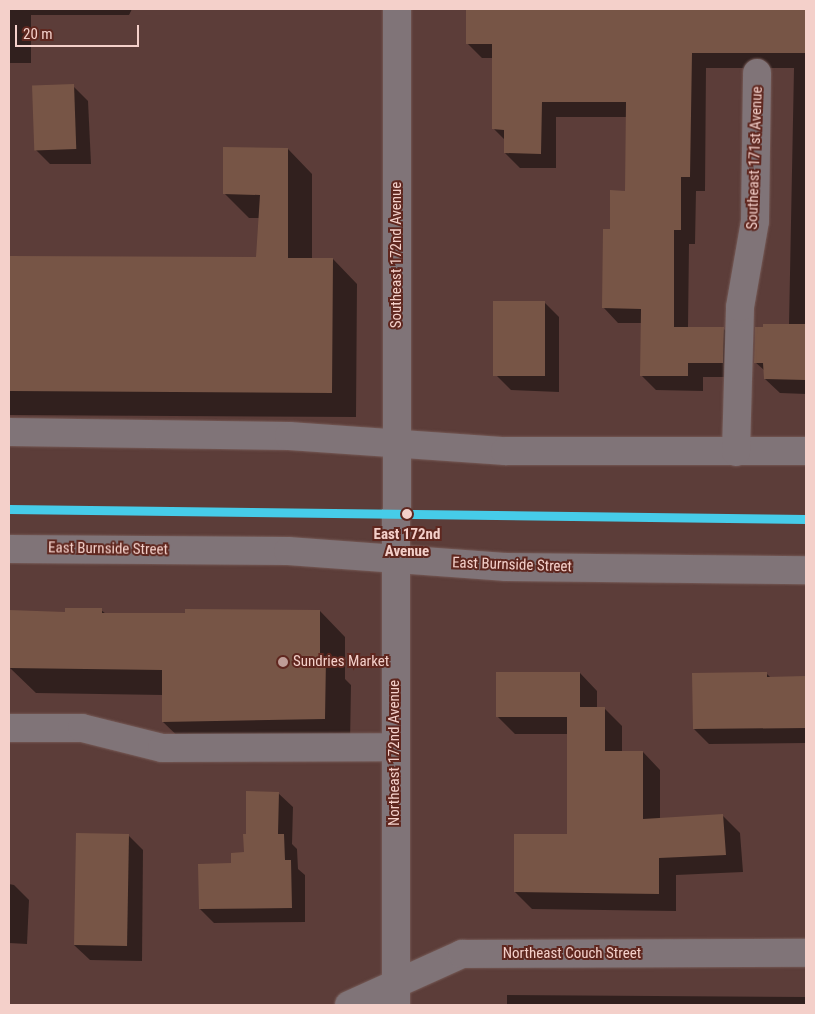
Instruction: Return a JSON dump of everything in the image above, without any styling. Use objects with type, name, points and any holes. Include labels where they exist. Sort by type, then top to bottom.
[{"type":"street","name":"Southeast 172nd Avenue","points":[[396,500],[397,9]]},
{"type":"street","name":"Southeast 171st Avenue","points":[[736,452],[740,308],[755,221],[757,73]]},
{"type":"street","points":[[9,432],[289,436],[504,451],[806,451]]},
{"type":"street","name":"Northeast 172nd Avenue","points":[[396,500],[396,994]]},
{"type":"street","name":"East Burnside Street","points":[[9,549],[288,551],[506,567],[806,570]]},
{"type":"street","points":[[9,728],[82,728],[162,748],[395,747]]},
{"type":"street","name":"Northeast Couch Street","points":[[349,1005],[396,994],[462,954],[806,953]]},
{"type":"building","points":[[466,9],[806,9],[806,53],[692,53],[690,177],[681,177],[681,230],[674,230],[674,327],[724,327],[723,363],[688,363],[688,376],[640,376],[641,309],[602,308],[603,229],[610,229],[610,190],[625,191],[626,102],[542,102],[541,154],[504,153],[504,130],[492,129],[492,44],[466,44]]},
{"type":"building","points":[[74,84],[76,149],[34,150],[32,85]]},
{"type":"building","points":[[223,147],[288,148],[288,258],[333,258],[332,393],[9,391],[9,256],[256,257],[260,195],[223,194]]},
{"type":"building","points":[[493,301],[545,301],[545,376],[493,376]]},
{"type":"building","points":[[763,324],[806,324],[806,380],[764,379],[763,363],[754,363],[755,327],[763,327]]},
{"type":"building","points":[[65,608],[102,608],[102,613],[185,613],[185,609],[320,610],[320,658],[326,658],[325,719],[162,722],[162,670],[9,668],[9,610],[65,612]]},
{"type":"building","points":[[496,672],[580,672],[580,707],[605,707],[605,751],[643,751],[643,819],[723,814],[726,855],[659,858],[659,894],[514,892],[514,834],[567,834],[567,717],[496,717]]},
{"type":"building","points":[[767,672],[767,677],[806,676],[806,728],[693,729],[692,673]]},
{"type":"building","points":[[246,791],[279,792],[278,834],[284,834],[285,860],[291,860],[292,908],[199,909],[198,864],[231,863],[231,853],[244,852],[243,834],[246,834]]},
{"type":"building","points":[[76,833],[129,834],[127,946],[74,945]]},
{"type":"transit line","points":[[9,509],[806,519]]},
{"type":"place","name":"East 172nd Avenue","points":[[407,514]]},
{"type":"place","name":"Sundries Market","points":[[283,662]]}]
